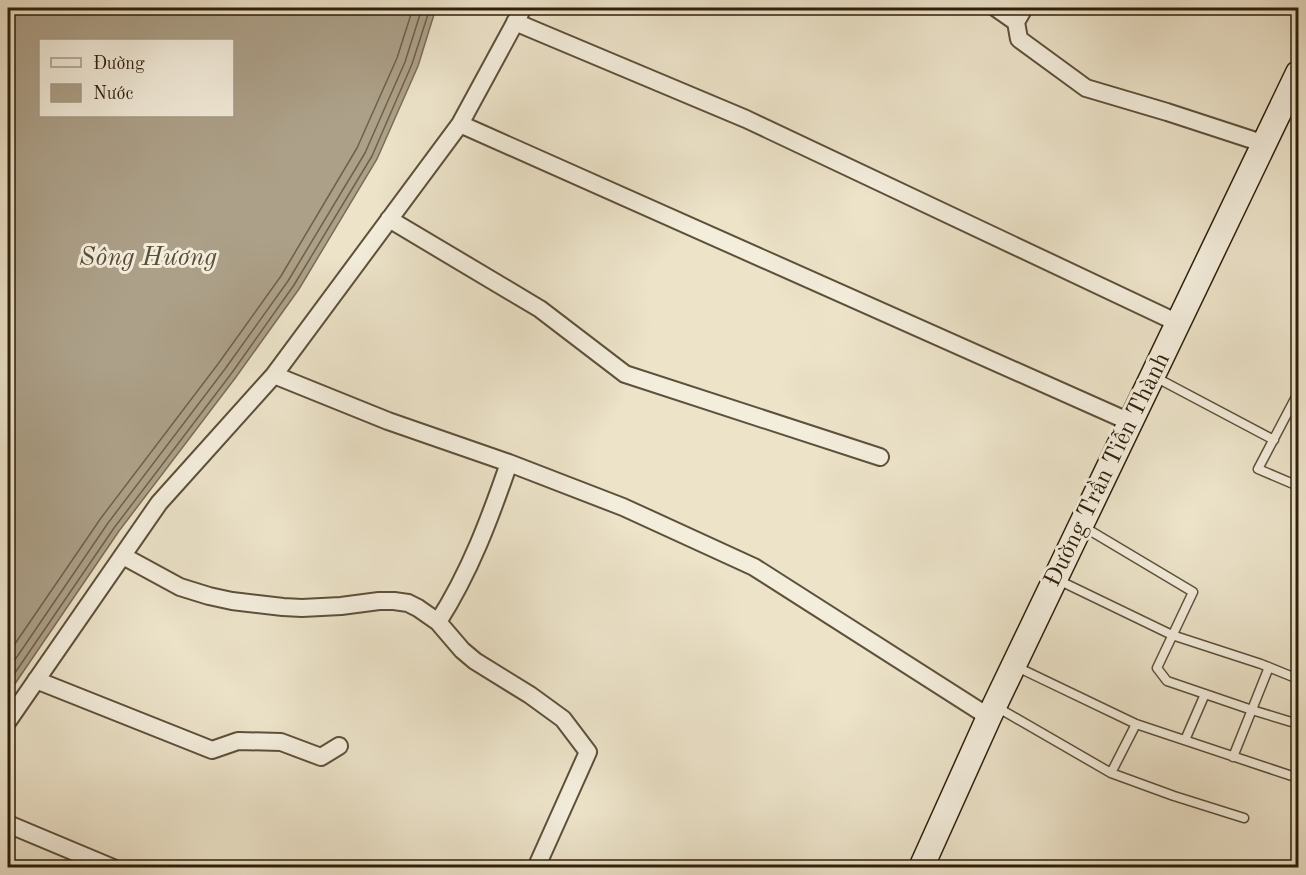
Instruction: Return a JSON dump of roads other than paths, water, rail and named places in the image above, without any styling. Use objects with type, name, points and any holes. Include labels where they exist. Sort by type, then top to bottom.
[{"type":"main road","name":"Đường Trần Tiễn Thành","points":[[921,867],[1152,375],[1299,73]]},
{"type":"street","points":[[996,8],[1020,15],[1019,39],[1086,88],[1265,144]]},
{"type":"street","points":[[8,721],[159,503],[274,375],[460,124],[519,15],[746,119],[1178,323]]},
{"type":"street","points":[[460,124],[1130,422]]},
{"type":"street","points":[[389,219],[540,309],[625,374],[880,457]]},
{"type":"street","points":[[274,375],[388,421],[509,463],[623,507],[754,567],[992,712]]},
{"type":"street","points":[[438,622],[453,598],[480,543],[509,463]]},
{"type":"street","points":[[123,556],[180,587],[209,596],[263,605],[302,608],[394,601],[408,603],[438,622],[462,650],[475,661],[530,695],[563,719],[588,752],[536,867]]},
{"type":"street","points":[[36,681],[212,750],[238,741],[281,742],[321,757],[339,746]]},
{"type":"street","points":[[8,824],[113,867]]},
{"type":"lane","points":[[1152,375],[1274,440]]},
{"type":"lane","points":[[1299,393],[1258,469],[1299,486]]},
{"type":"lane","points":[[1081,525],[1192,592],[1157,668],[1167,681],[1299,724]]},
{"type":"lane","points":[[1055,579],[1172,635],[1299,679]]},
{"type":"lane","points":[[1014,666],[1136,724],[1299,778]]},
{"type":"lane","points":[[1233,757],[1269,667]]},
{"type":"lane","points":[[1185,740],[1205,694]]},
{"type":"lane","points":[[992,712],[1111,773],[1244,818]]},
{"type":"lane","points":[[1111,773],[1136,724]]},
{"type":"water","name":"Sông Hương","points":[[8,8],[436,8],[418,66],[377,159],[299,289],[236,377],[119,531],[8,694]]}]
